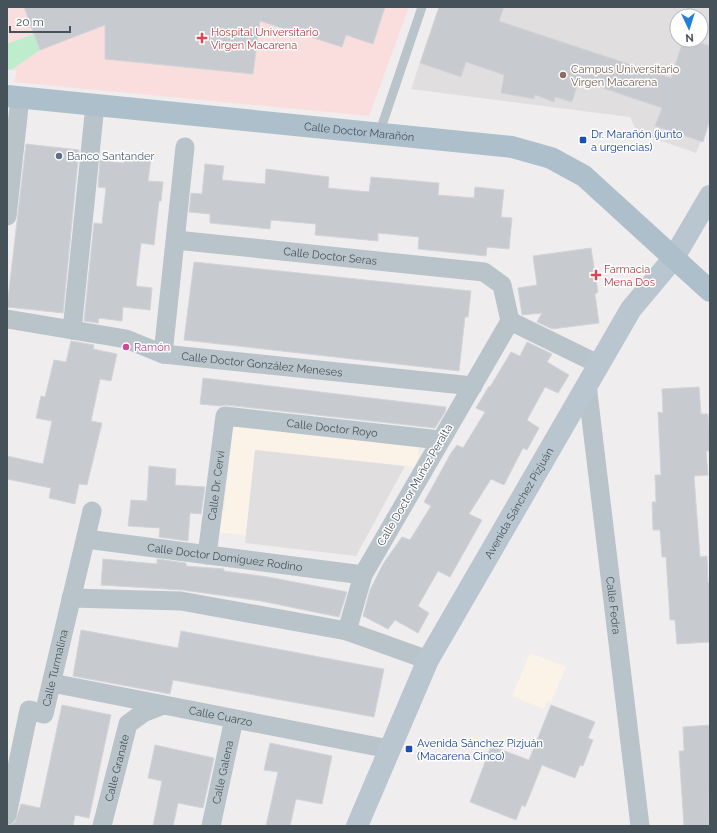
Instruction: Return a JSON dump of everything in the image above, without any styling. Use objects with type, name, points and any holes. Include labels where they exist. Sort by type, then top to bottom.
[{"type":"main road","name":"Calle Doctor Marañón","points":[[13,97],[512,147],[551,158],[584,176],[673,259],[710,291]]},
{"type":"street","points":[[7,216],[13,97]]},
{"type":"street","points":[[72,330],[95,105]]},
{"type":"street","points":[[163,354],[185,147]]},
{"type":"street","name":"Avenida Sánchez Pizjuán","points":[[357,826],[428,660],[631,309],[673,259],[710,196]]},
{"type":"street","name":"Calle Doctor Seras","points":[[176,240],[484,272],[495,278],[502,285],[510,321]]},
{"type":"street","name":"Calle Doctor González Meneses","points":[[7,319],[126,339],[163,354],[473,386]]},
{"type":"street","points":[[510,321],[598,364]]},
{"type":"street","name":"Calle Doctor Muñoz Peralta","points":[[347,631],[363,575],[510,321]]},
{"type":"street","name":"Calle Fedra","points":[[587,385],[640,826]]},
{"type":"street","name":"Calle Doctor Royo","points":[[224,416],[440,440]]},
{"type":"street","name":"Calle Dr. Cervi","points":[[207,555],[224,416]]},
{"type":"street","name":"Calle Turmalina","points":[[7,815],[29,710],[44,714],[92,511]]},
{"type":"street","name":"Calle Doctor Domíguez Rodino","points":[[86,539],[363,575]]},
{"type":"street","points":[[71,598],[181,601],[347,631],[428,660]]},
{"type":"street","name":"Calle Cuarzo","points":[[52,683],[161,706],[389,749]]},
{"type":"street","name":"Calle Granate","points":[[102,826],[128,724],[143,714],[161,706]]},
{"type":"street","name":"Calle Galena","points":[[211,826],[234,719]]},
{"type":"lane","points":[[379,134],[422,7]]},
{"type":"shaded area","name":"Hospital Universitario Virgen Macarena","points":[[7,7],[409,7],[369,116],[14,82],[17,71],[7,69]]},
{"type":"shaded area","name":"Campus Universitario Virgen Macarena","points":[[439,7],[710,7],[710,120],[696,153],[641,134],[635,128],[630,117],[411,89]]},
{"type":"shaded area","points":[[233,425],[419,444],[417,467],[255,450],[246,535],[212,532],[214,510],[224,511]]},
{"type":"shaded area","points":[[255,450],[405,466],[356,556],[245,543]]},
{"type":"shaded area","points":[[530,653],[566,667],[551,702],[547,701],[544,709],[512,696]]},
{"type":"green space","points":[[34,34],[40,50],[11,70],[7,69],[7,44]]},
{"type":"building","points":[[24,7],[385,7],[373,44],[346,35],[342,47],[260,21],[253,74],[105,59],[105,25],[40,50]]},
{"type":"building","points":[[439,7],[504,7],[499,21],[671,78],[680,48],[709,48],[709,46],[710,120],[703,142],[655,126],[662,108],[579,80],[572,102],[555,97],[554,102],[535,95],[534,99],[501,93],[504,75],[466,62],[461,77],[420,63]]},
{"type":"building","points":[[26,144],[79,150],[63,313],[7,307]]},
{"type":"building","points":[[125,156],[151,159],[148,181],[163,182],[161,201],[159,201],[154,245],[141,243],[136,286],[152,288],[150,310],[123,307],[122,321],[99,318],[98,323],[84,321],[94,223],[102,224],[106,188],[98,187],[100,160],[124,163]]},
{"type":"building","points":[[205,164],[224,166],[222,180],[265,184],[266,169],[329,177],[328,188],[369,192],[371,177],[439,183],[438,195],[474,198],[475,187],[504,190],[501,217],[512,218],[509,249],[487,247],[486,256],[418,249],[419,237],[378,233],[378,241],[315,235],[316,224],[271,220],[270,229],[210,223],[210,214],[189,212],[191,193],[202,194]]},
{"type":"building","points":[[591,248],[598,292],[595,294],[599,323],[552,329],[537,322],[542,313],[522,315],[518,288],[537,285],[533,256]]},
{"type":"building","points":[[194,262],[471,291],[468,317],[465,317],[459,371],[184,340]]},
{"type":"building","points":[[71,341],[94,345],[93,349],[117,354],[111,381],[100,379],[91,421],[102,423],[87,485],[79,484],[75,504],[49,498],[51,488],[7,479],[7,456],[43,464],[52,421],[36,418],[41,396],[45,397],[54,360],[66,362]]},
{"type":"building","points":[[527,342],[552,354],[547,362],[569,375],[558,393],[545,387],[527,420],[539,428],[527,450],[523,448],[504,485],[491,479],[469,514],[482,520],[450,577],[438,571],[418,606],[429,613],[418,633],[395,620],[388,629],[363,616],[370,590],[383,564],[402,537],[410,540],[431,506],[424,502],[451,453],[457,445],[463,448],[485,412],[476,408],[489,386],[490,387],[511,352],[520,356]]},
{"type":"building","points":[[203,378],[446,407],[445,412],[435,428],[226,405],[220,406],[200,404]]},
{"type":"building","points":[[699,387],[701,414],[708,414],[710,437],[710,451],[706,451],[708,475],[694,476],[700,557],[707,556],[708,583],[710,582],[710,642],[677,644],[675,620],[670,620],[666,557],[662,557],[660,530],[653,530],[652,502],[656,502],[655,475],[661,475],[658,412],[663,413],[662,389]]},
{"type":"building","points":[[149,466],[176,469],[175,485],[205,487],[201,514],[190,513],[188,541],[159,537],[160,528],[128,526],[131,500],[147,501]]},
{"type":"building","points":[[103,559],[157,564],[157,559],[186,563],[186,566],[224,569],[224,571],[268,577],[347,592],[339,617],[261,601],[183,590],[101,585]]},
{"type":"building","points":[[81,630],[178,648],[181,631],[384,669],[374,717],[173,680],[170,694],[73,676]]},
{"type":"building","points":[[62,705],[111,715],[89,818],[75,815],[73,826],[7,826],[15,822],[21,804],[40,808]]},
{"type":"building","points":[[551,705],[595,722],[588,738],[593,740],[583,766],[580,765],[575,778],[542,765],[525,807],[522,805],[516,820],[470,802],[491,746],[529,760]]},
{"type":"building","points":[[710,725],[709,826],[684,826],[679,751],[684,751],[683,727]]},
{"type":"building","points":[[270,743],[332,756],[322,804],[296,799],[290,826],[266,826],[278,772],[264,770]]},
{"type":"building","points":[[155,745],[214,758],[203,808],[178,803],[173,826],[153,826],[162,781],[148,778]]},
{"type":"place","name":"Hospital Universitario Virgen Macarena","points":[[202,38]]},
{"type":"place","name":"Campus Universitario Virgen Macarena","points":[[563,75]]},
{"type":"place","name":"Dr. Marañón (junto a urgencias)","points":[[583,140]]},
{"type":"place","name":"Banco Santander","points":[[59,156]]},
{"type":"place","name":"Farmacia Mena Dos","points":[[596,275]]},
{"type":"place","name":"Ramón","points":[[126,347]]},
{"type":"place","name":"Avenida Sánchez Pizjuán (Macarena Cinco)","points":[[409,749]]}]
